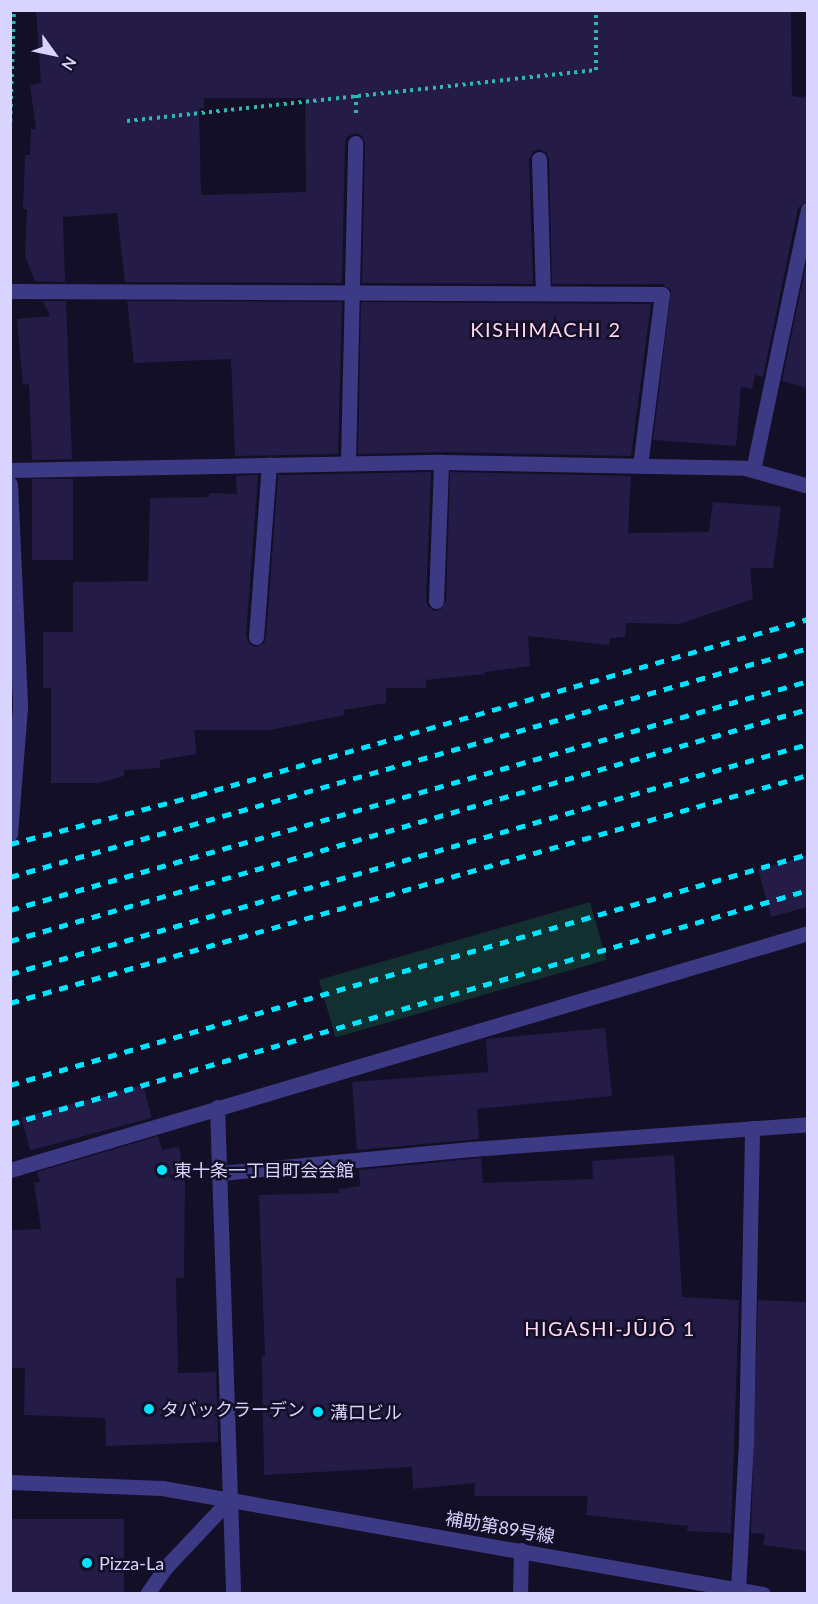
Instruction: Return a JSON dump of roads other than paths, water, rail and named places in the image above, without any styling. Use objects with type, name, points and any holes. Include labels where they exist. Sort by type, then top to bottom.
[{"type":"street","points":[[348,462],[355,143]]},
{"type":"street","points":[[539,159],[543,293]]},
{"type":"street","points":[[753,470],[807,210]]},
{"type":"street","points":[[10,291],[662,294],[640,466]]},
{"type":"street","points":[[10,470],[441,462],[753,470],[807,486]]},
{"type":"street","points":[[436,601],[441,462]]},
{"type":"street","points":[[256,637],[269,464]]},
{"type":"street","points":[[10,484],[20,707],[13,765],[11,827]]},
{"type":"street","points":[[10,1170],[807,933]]},
{"type":"street","points":[[217,1107],[221,1173],[233,1593]]},
{"type":"street","points":[[221,1173],[471,1149],[807,1124]]},
{"type":"street","points":[[738,1590],[746,1444],[752,1128]]},
{"type":"street","name":"補助第89号線","points":[[10,1482],[162,1488],[763,1593]]},
{"type":"street","points":[[147,1593],[165,1568],[230,1499]]},
{"type":"street","points":[[520,1593],[521,1550]]},
{"type":"railway","points":[[10,844],[198,795],[808,619]]},
{"type":"railway","points":[[10,877],[808,648]]},
{"type":"railway","points":[[10,910],[808,681]]},
{"type":"railway","points":[[10,941],[808,709]]},
{"type":"railway","points":[[10,974],[808,744]]},
{"type":"railway","points":[[10,1003],[808,775]]},
{"type":"railway","points":[[10,1085],[808,854]]},
{"type":"railway","points":[[10,1124],[808,890]]},
{"type":"place","name":"東十条一丁目町会会館","points":[[162,1170]]},
{"type":"place","name":"タバックラーデン","points":[[149,1409]]},
{"type":"place","name":"溝口ビル","points":[[318,1412]]},
{"type":"place","name":"Pizza-La","points":[[87,1563]]},
{"type":"district","name":"KISHIMACHI 2","points":[[546,329]]},
{"type":"district","name":"HIGASHI-JŪJŌ 1","points":[[610,1328]]}]
